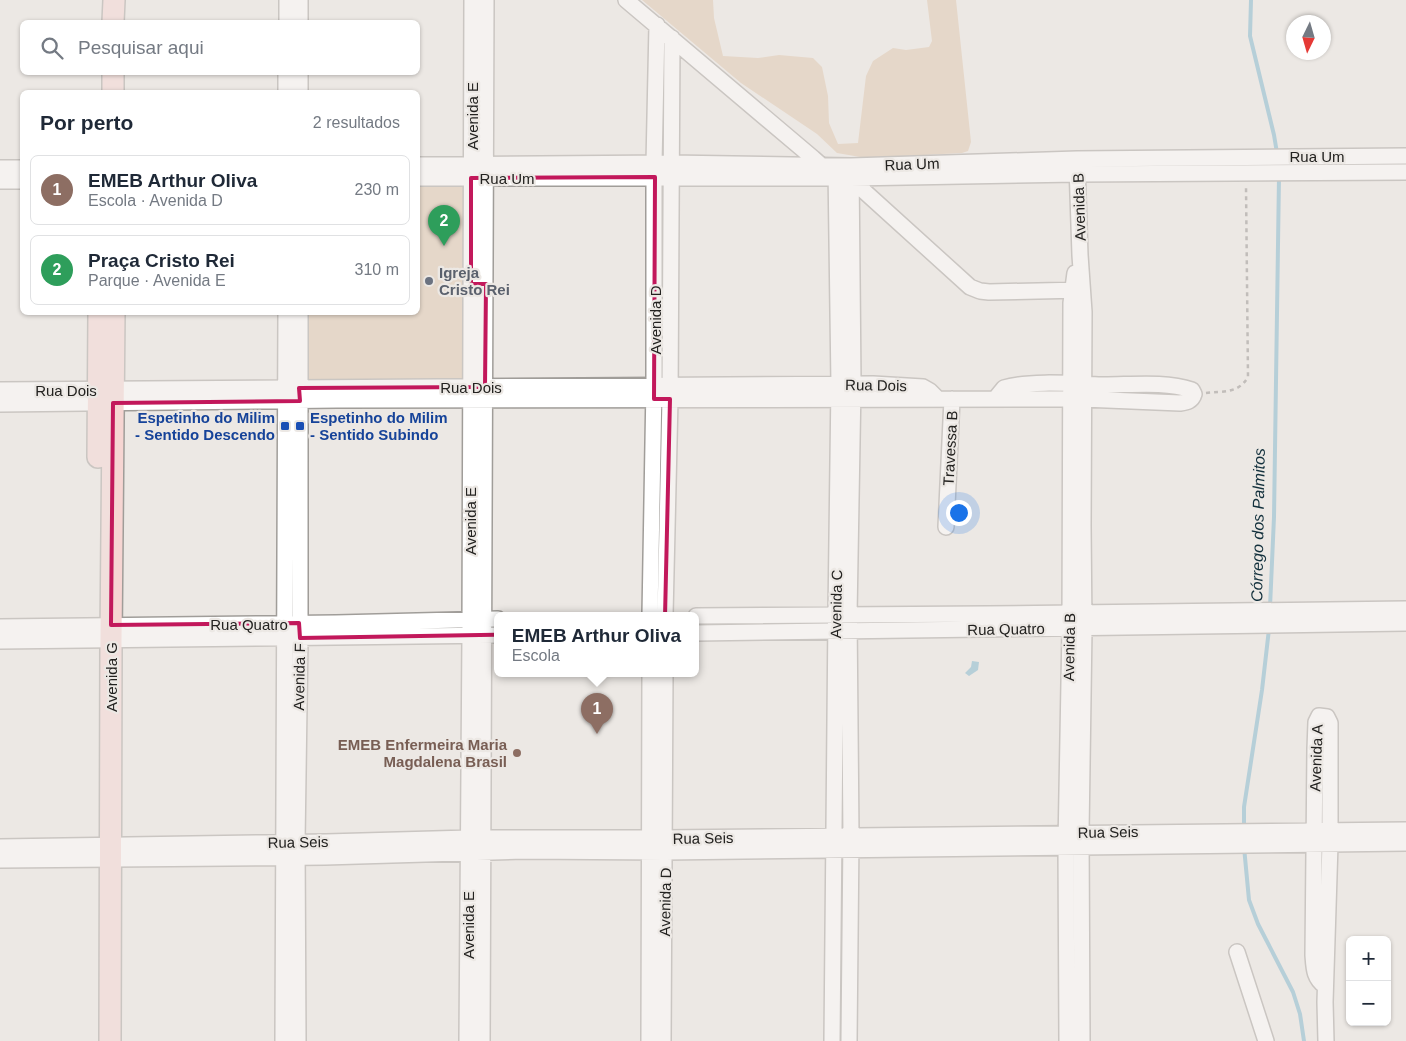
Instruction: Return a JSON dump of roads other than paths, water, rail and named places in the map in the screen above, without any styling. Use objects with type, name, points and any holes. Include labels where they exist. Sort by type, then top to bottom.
[{"type":"street","points":[[99,0],[99,20]]},
{"type":"street","points":[[114,0],[114,20]]},
{"type":"street","points":[[287,0],[287,20]]},
{"type":"street","points":[[300,0],[300,20]]},
{"type":"street","name":"Avenida E","points":[[467,1041],[484,627],[478,394],[479,112],[472,0]]},
{"type":"street","name":"Avenida E","points":[[479,112],[486,0]]},
{"type":"street","points":[[626,0],[864,190],[970,287],[980,292],[1078,290]]},
{"type":"street","name":"Avenida D","points":[[656,25],[670,393],[665,612]]},
{"type":"street","name":"Avenida D","points":[[650,612],[654,393],[662,170],[672,38]]},
{"type":"street","points":[[98,75],[98,90]]},
{"type":"street","points":[[113,75],[113,90]]},
{"type":"street","points":[[286,75],[286,90]]},
{"type":"street","points":[[300,75],[300,90]]},
{"type":"street","name":"Rua Um","points":[[842,172],[1077,158],[1406,156]]},
{"type":"street","name":"Avenida B","points":[[1066,1041],[1076,704],[1077,392],[1084,312],[1078,290],[1080,255],[1077,158]]},
{"type":"street","name":"Rua Um","points":[[420,165],[479,171],[662,170],[1077,174],[1406,172]]},
{"type":"street","points":[[0,168],[20,168]]},
{"type":"street","name":"Rua Um","points":[[420,178],[479,171]]},
{"type":"street","name":"Avenida C","points":[[832,1041],[834,843],[842,699],[846,392],[842,172]]},
{"type":"street","points":[[0,181],[20,181]]},
{"type":"street","name":"Avenida G","points":[[99,315],[106,396]]},
{"type":"street","name":"Avenida G","points":[[110,1041],[104,852],[104,632],[106,396],[114,315]]},
{"type":"street","name":"Avenida F","points":[[283,1041],[290,850],[292,631],[292,394],[286,315]]},
{"type":"street","name":"Avenida F","points":[[292,394],[300,315]]},
{"type":"street","name":"Rua Dois","points":[[0,404],[106,396],[846,392],[918,386],[945,399]]},
{"type":"street","points":[[945,399],[995,399],[1001,391],[1010,386],[1180,403],[1188,402],[1194,394]]},
{"type":"street","name":"Rua Dois","points":[[0,390],[106,396]]},
{"type":"street","name":"Travessa B","points":[[945,399],[946,527]]},
{"type":"street","name":"Rua Quatro","points":[[1330,617],[1406,609]]},
{"type":"street","name":"Rua Quatro","points":[[699,616],[842,615],[1077,620]]},
{"type":"street","name":"Rua Quatro","points":[[699,633],[842,632],[1077,620],[1267,617],[1330,617],[1406,623]]},
{"type":"street","points":[[148,624],[149,640]]},
{"type":"street","name":"Rua Quatro","points":[[0,641],[104,632],[148,624],[292,631]]},
{"type":"street","name":"Rua Quatro","points":[[0,627],[104,632],[149,640],[292,631],[484,627]]},
{"type":"street","name":"Avenida D","points":[[650,677],[658,845],[663,1041]]},
{"type":"street","name":"Avenida D","points":[[649,1041],[665,677]]},
{"type":"street","name":"Avenida C","points":[[842,699],[851,843],[849,1041]]},
{"type":"street","name":"Avenida A","points":[[1322,838],[1315,731],[1316,718],[1327,716],[1330,720],[1314,966],[1317,978],[1325,986],[1326,1041]]},
{"type":"street","name":"Rua Seis","points":[[1322,838],[1406,830]]},
{"type":"street","name":"Rua Seis","points":[[0,847],[104,852],[476,845],[658,845],[1229,838],[1322,838],[1406,844]]},
{"type":"street","name":"Avenida B","points":[[1073,839],[1082,1041]]},
{"type":"street","name":"Avenida E","points":[[476,845],[482,1041]]},
{"type":"street","name":"Avenida F","points":[[290,850],[298,1041]]},
{"type":"street","name":"Avenida G","points":[[96,1041],[104,852]]},
{"type":"street","name":"Rua Seis","points":[[0,860],[104,852]]},
{"type":"street","points":[[1237,952],[1266,1041]]},
{"type":"water","points":[[972,661],[979,662],[978,670],[969,676],[965,673],[971,667]]},
{"type":"waterway","name":"Córrego dos Palmitos","points":[[1251,0],[1250,36],[1277,153]]},
{"type":"waterway","name":"Córrego dos Palmitos","points":[[1270,607],[1274,517],[1279,177]]},
{"type":"waterway","name":"Córrego dos Palmitos","points":[[1244,828],[1244,807],[1262,690],[1269,629]]},
{"type":"waterway","name":"Córrego dos Palmitos","points":[[1244,847],[1249,900],[1258,924],[1293,992],[1300,1014],[1304,1041]]},
{"type":"place","name":"Praça Cristo Rei","points":[[444,246]]},
{"type":"place","name":"Igreja Cristo Rei","points":[[429,281]]},
{"type":"place","name":"Espetinho do Milim - Sentido Descendo","points":[[285,426]]},
{"type":"place","name":"Espetinho do Milim - Sentido Subindo","points":[[300,426]]},
{"type":"place","name":"EMEB Arthur Oliva","points":[[597,734]]},
{"type":"place","name":"EMEB Enfermeira Maria Magdalena Brasil","points":[[517,753]]}]
